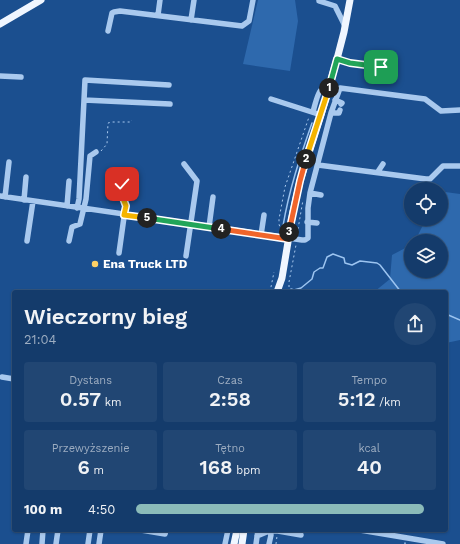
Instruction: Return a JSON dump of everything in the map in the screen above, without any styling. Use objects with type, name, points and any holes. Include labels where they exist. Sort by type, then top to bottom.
[{"type":"main road","points":[[0,24],[41,0]]},
{"type":"main road","points":[[282,290],[282,278],[288,239],[300,181],[337,59],[346,26],[350,0]]},
{"type":"main road","points":[[278,290],[282,278]]},
{"type":"main road","points":[[234,544],[237,532]]},
{"type":"main road","points":[[242,544],[244,532]]},
{"type":"street","points":[[158,16],[160,0]]},
{"type":"street","points":[[191,20],[194,0]]},
{"type":"street","points":[[108,31],[112,13],[120,11],[242,26],[248,21],[253,0]]},
{"type":"street","points":[[319,0],[335,6],[346,26]]},
{"type":"street","points":[[337,59],[350,63],[381,67]]},
{"type":"street","points":[[0,76],[22,77]]},
{"type":"street","points":[[70,241],[72,227],[80,224],[79,199],[85,80],[169,85]]},
{"type":"street","points":[[9,162],[2,197],[288,239],[306,240],[308,238],[307,222],[310,193],[331,113],[340,88],[425,99],[440,111],[460,110]]},
{"type":"street","points":[[312,112],[319,92],[324,89],[328,90]]},
{"type":"street","points":[[271,99],[321,115]]},
{"type":"street","points":[[84,100],[170,104]]},
{"type":"street","points":[[331,113],[339,113],[341,107],[342,103],[335,100]]},
{"type":"street","points":[[80,208],[86,199],[90,156],[96,152]]},
{"type":"street","points":[[184,164],[197,181],[186,256]]},
{"type":"street","points":[[379,173],[379,170],[383,164]]},
{"type":"street","points":[[318,165],[426,179],[430,179],[443,166],[460,166]]},
{"type":"street","points":[[24,200],[26,178]]},
{"type":"street","points":[[68,206],[69,181]]},
{"type":"street","points":[[119,253],[126,206],[121,193],[122,184]]},
{"type":"street","points":[[310,193],[321,195]]},
{"type":"street","points":[[209,227],[213,197]]},
{"type":"street","points":[[27,241],[33,201]]},
{"type":"street","points":[[261,235],[264,215]]},
{"type":"street","points":[[307,222],[318,222]]},
{"type":"street","points":[[2,377],[12,379]]},
{"type":"street","points":[[26,544],[28,532]]},
{"type":"street","points":[[42,544],[43,532]]},
{"type":"street","points":[[56,544],[58,532]]},
{"type":"street","points":[[88,544],[90,532]]},
{"type":"street","points":[[99,544],[101,532]]},
{"type":"street","points":[[153,532],[165,534],[166,532]]},
{"type":"street","points":[[225,544],[228,532]]},
{"type":"street","points":[[256,544],[257,533],[269,532],[269,544]]},
{"type":"street","points":[[284,532],[301,535]]},
{"type":"street","points":[[370,532],[423,542],[443,544]]},
{"type":"path","points":[[282,232],[279,219],[285,187],[312,112]]},
{"type":"path","points":[[96,152],[101,152],[107,144],[108,123],[130,122],[132,120]]},
{"type":"path","points":[[289,290],[289,282],[296,244]]},
{"type":"path","points":[[270,290],[274,272]]},
{"type":"path","points":[[276,544],[278,532]]},
{"type":"shaded area","points":[[258,0],[295,0],[298,21],[290,71],[243,64]]},
{"type":"shaded area","points":[[448,192],[460,194],[460,340],[448,343],[448,290],[376,290],[390,279],[392,255],[404,249],[404,278],[448,278],[448,234],[418,234],[422,226],[448,226]]},
{"type":"waterway","points":[[283,226],[295,174],[312,123]]},
{"type":"waterway","points":[[294,290],[301,288],[312,279],[314,272],[320,268],[323,268],[327,257],[333,254],[344,258],[345,263],[352,265],[360,261],[377,263],[399,290]]},
{"type":"waterway","points":[[448,315],[460,320]]},
{"type":"place","name":"Ena Truck LTD","points":[[95,264]]},
{"type":"route","points":[[122,184],[121,193],[126,206],[124,215],[288,239],[300,181],[337,59],[350,63],[381,67]]}]
